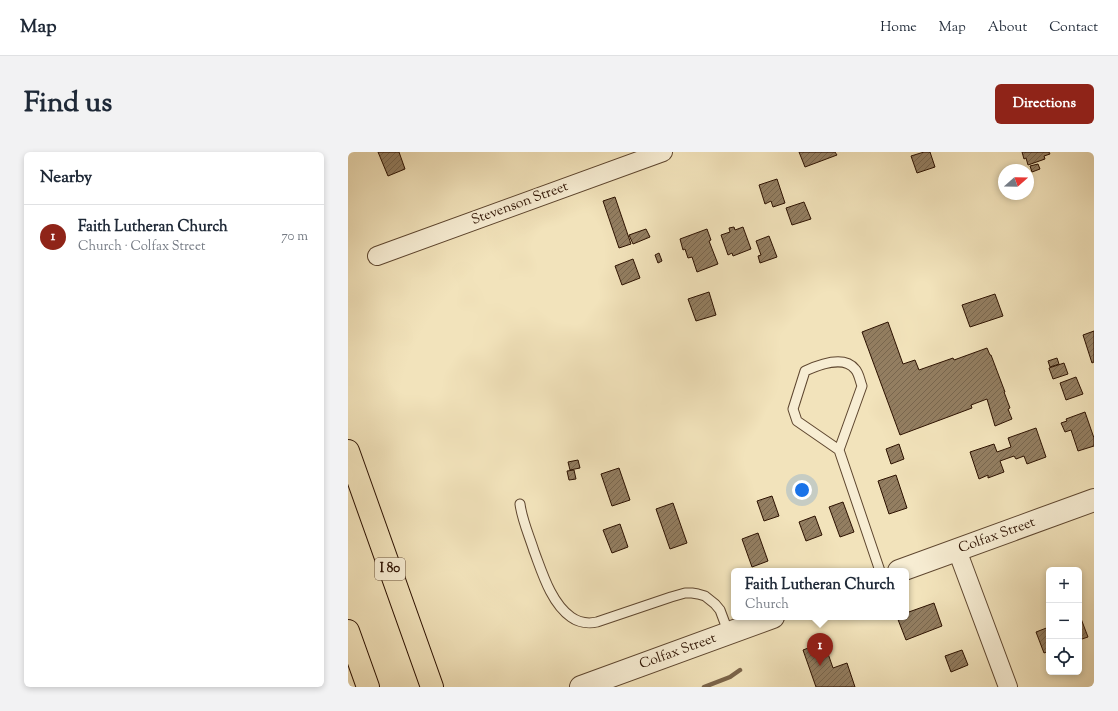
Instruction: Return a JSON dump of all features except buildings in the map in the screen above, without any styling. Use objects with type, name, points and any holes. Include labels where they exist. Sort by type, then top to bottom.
[{"type":"highway","name":"I 80","points":[[348,451],[432,687]]},
{"type":"highway","points":[[348,631],[368,687]]},
{"type":"street","name":"Stevenson Street","points":[[377,256],[663,152]]},
{"type":"street","name":"Colfax Street","points":[[907,568],[1094,500]]},
{"type":"street","points":[[957,550],[1008,687]]},
{"type":"street","name":"Colfax Street","points":[[581,687],[765,620]]},
{"type":"lane","points":[[839,450],[862,386],[856,370],[851,364],[842,362],[822,364],[805,372],[793,409],[797,421],[839,450],[879,568]]},
{"type":"lane","points":[[520,504],[524,522],[548,586],[562,608],[571,618],[584,622],[597,622],[685,593],[698,594],[710,599],[720,610],[729,634]]},
{"type":"waterway","points":[[704,687],[730,677],[740,670]]},
{"type":"place","name":"Faith Lutheran Church","points":[[820,666]]}]
